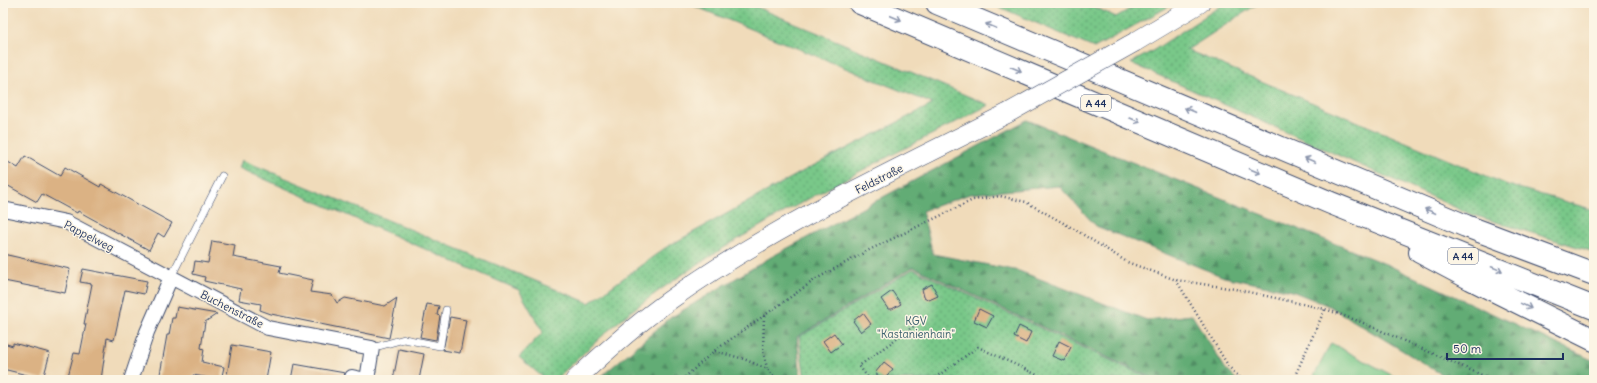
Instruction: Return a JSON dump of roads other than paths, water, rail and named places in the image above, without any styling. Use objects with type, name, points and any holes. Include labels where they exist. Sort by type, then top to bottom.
[{"type":"highway","name":"A 44","points":[[860,3],[1331,203],[1594,308]]},
{"type":"highway","name":"A 44","points":[[937,3],[1466,226],[1594,274]]},
{"type":"highway","points":[[1331,203],[1470,279],[1594,340]]},
{"type":"highway","points":[[1466,226],[1594,261]]},
{"type":"highway","points":[[1567,326],[1594,337]]},
{"type":"main road","name":"Feldstraße","points":[[575,380],[616,342],[669,301],[726,263],[780,230],[1008,112],[1135,42],[1200,3]]},
{"type":"street","name":"Pappelweg","points":[[3,209],[66,222],[171,277]]},
{"type":"street","name":"Buchenstraße","points":[[171,277],[268,328],[372,348]]},
{"type":"street","points":[[131,380],[147,332],[171,277]]},
{"type":"street","points":[[352,380],[352,377],[366,380],[372,348]]},
{"type":"lane","points":[[171,277],[222,176]]},
{"type":"lane","points":[[372,348],[404,339],[440,346],[446,310]]},
{"type":"park label","name":"KGV \"Kastanienhain\"","points":[[916,327]]}]
